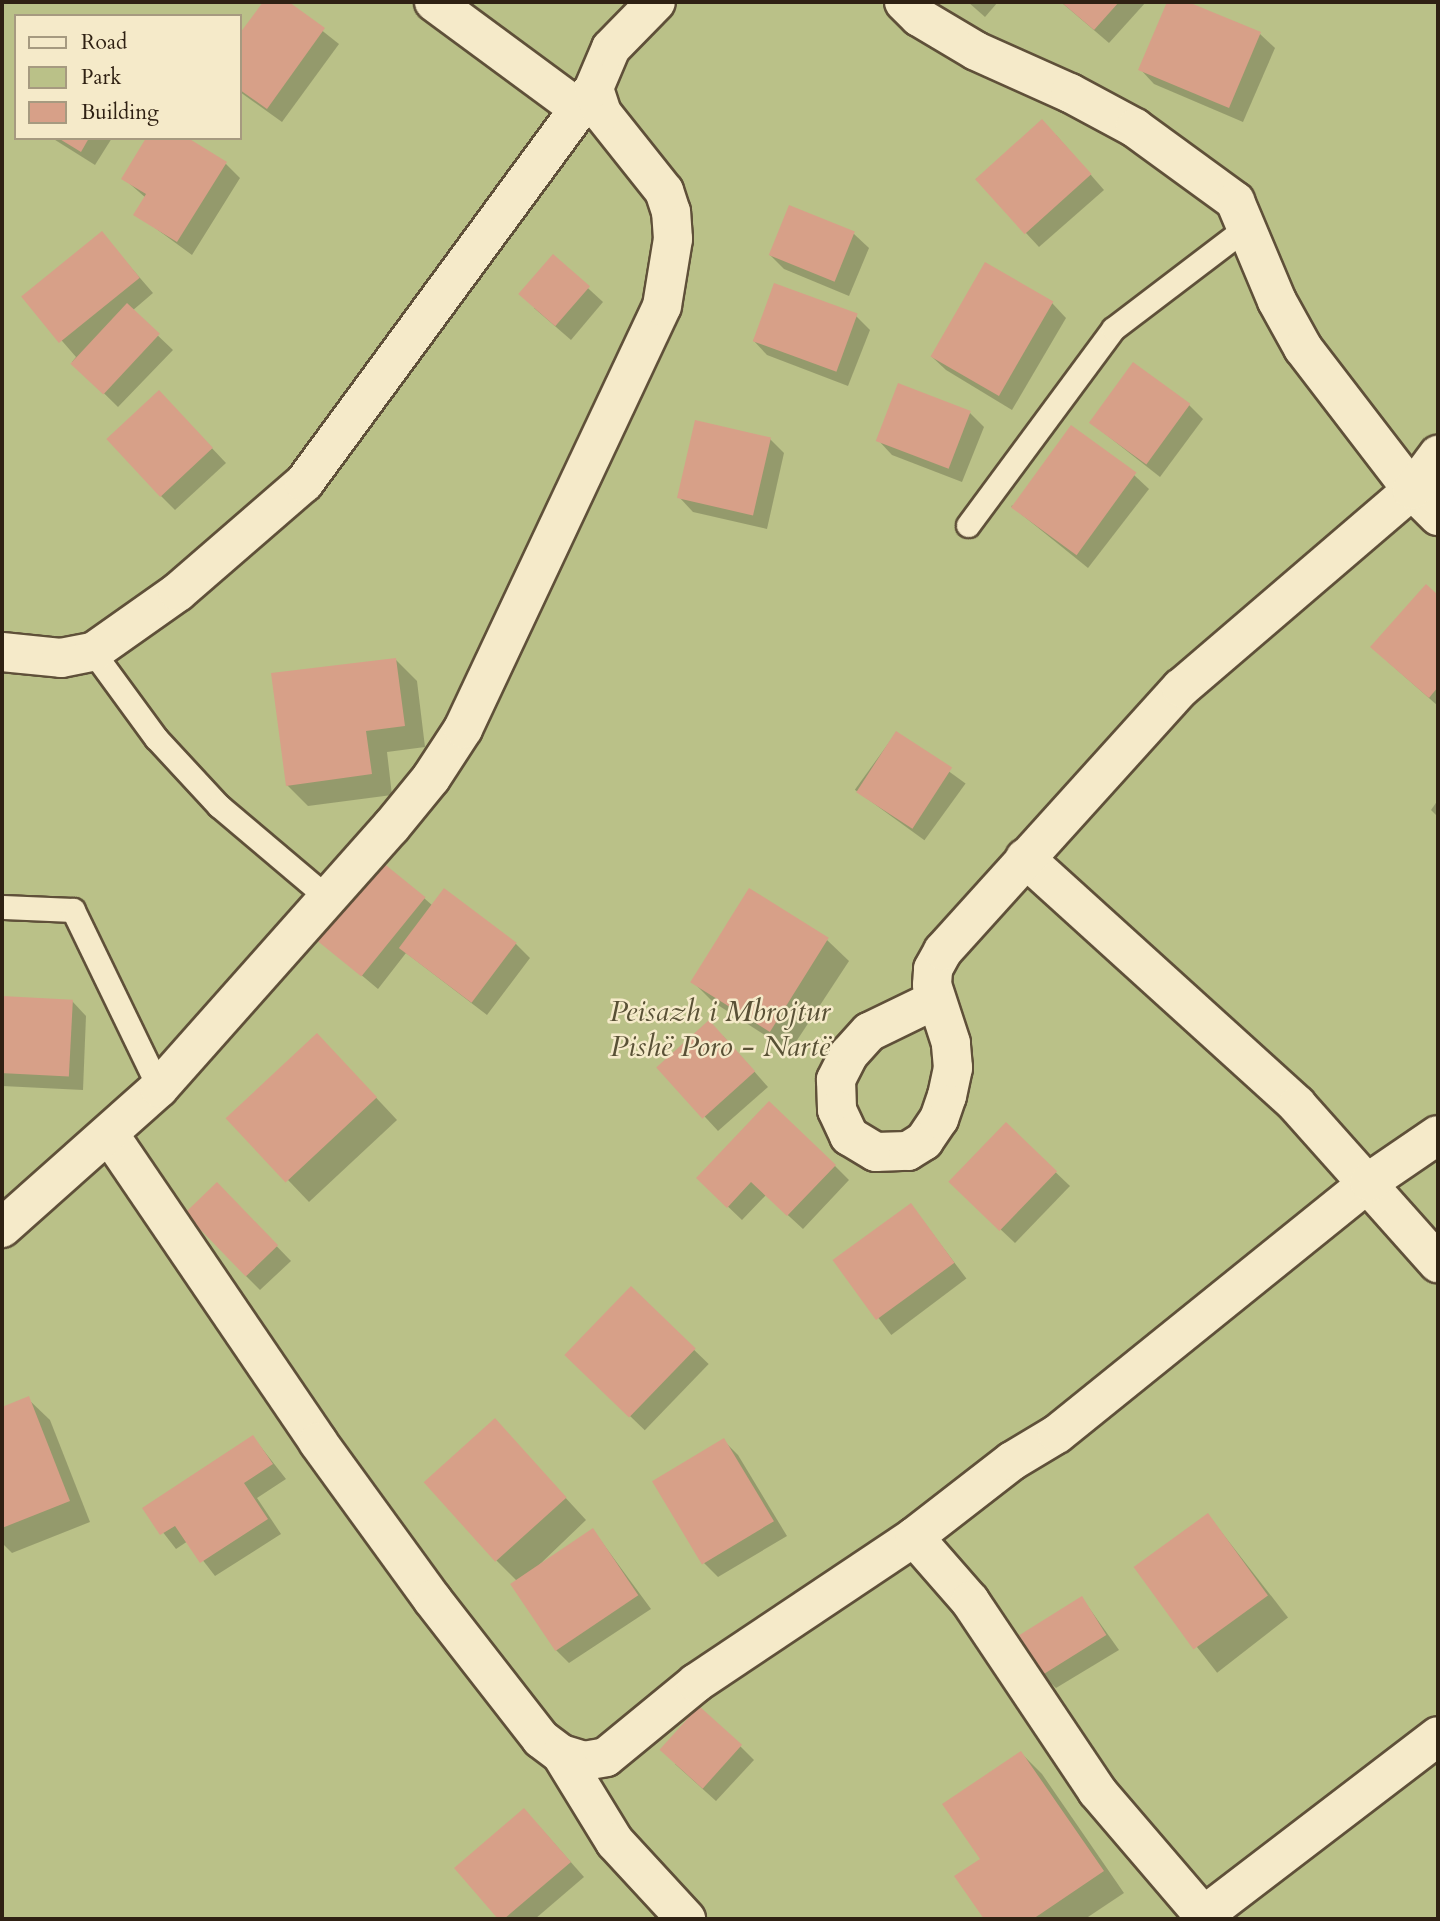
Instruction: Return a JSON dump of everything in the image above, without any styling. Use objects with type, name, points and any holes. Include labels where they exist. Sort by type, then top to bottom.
[{"type":"street","points":[[2,1228],[159,1088],[431,778],[463,729],[662,306],[673,239],[671,212],[664,191],[602,113],[586,98],[434,2]]},
{"type":"street","points":[[2,652],[61,658],[93,652],[178,592],[304,483],[586,98],[611,48],[656,2]]},
{"type":"street","points":[[904,2],[919,17],[976,51],[1070,93],[1135,128],[1235,201],[1248,226],[1277,301],[1303,348],[1425,503]]},
{"type":"street","points":[[935,1000],[933,969],[943,951],[1181,688],[1425,503],[1438,455]]},
{"type":"street","points":[[1025,858],[1297,1105],[1369,1182],[1438,1263]]},
{"type":"street","points":[[109,1134],[351,1487],[541,1739],[561,1754],[584,1761],[606,1757],[696,1683],[914,1537],[1012,1461],[1057,1434],[1369,1182],[1438,1135]]},
{"type":"street","points":[[914,1537],[970,1601],[1097,1791],[1202,1917],[1438,1736]]},
{"type":"street","points":[[561,1754],[615,1842],[686,1919]]},
{"type":"lane","points":[[968,525],[1113,329],[1248,226]]},
{"type":"lane","points":[[93,652],[156,738],[219,806],[328,898]]},
{"type":"lane","points":[[2,907],[73,910],[159,1088]]},
{"type":"green space","name":"Peisazh i Mbrojtur Pishë Poro - Nartë","points":[[2,2],[1438,2],[1438,1919],[2,1919]]},
{"type":"building","points":[[263,2],[289,2],[325,28],[267,109],[242,91],[242,30]]},
{"type":"building","points":[[1061,2],[1119,2],[1094,30]]},
{"type":"building","points":[[1167,2],[1188,2],[1261,32],[1229,108],[1138,70]]},
{"type":"building","points":[[1042,119],[1092,174],[1025,234],[975,179]]},
{"type":"building","points":[[61,140],[88,140],[81,152]]},
{"type":"building","points":[[145,140],[191,140],[227,162],[177,242],[133,215],[146,194],[121,179]]},
{"type":"building","points":[[789,205],[855,232],[835,282],[769,255]]},
{"type":"building","points":[[102,231],[140,278],[59,343],[21,296]]},
{"type":"building","points":[[553,254],[590,286],[555,326],[518,294]]},
{"type":"building","points":[[985,262],[1053,302],[999,396],[930,356]]},
{"type":"building","points":[[774,283],[858,313],[836,372],[753,341]]},
{"type":"building","points":[[127,303],[160,334],[103,394],[70,364]]},
{"type":"building","points":[[1133,362],[1190,404],[1146,464],[1089,423]]},
{"type":"building","points":[[898,383],[971,411],[949,469],[876,441]]},
{"type":"building","points":[[159,390],[213,448],[160,497],[106,439]]},
{"type":"building","points":[[695,420],[771,438],[753,515],[677,498]]},
{"type":"building","points":[[1071,425],[1137,473],[1077,555],[1011,508]]},
{"type":"building","points":[[1426,584],[1438,595],[1438,687],[1429,698],[1370,647]]},
{"type":"building","points":[[396,658],[405,726],[366,731],[372,774],[286,786],[271,673]]},
{"type":"building","points":[[896,731],[952,767],[912,829],[856,792]]},
{"type":"building","points":[[382,862],[426,897],[361,977],[318,941]]},
{"type":"building","points":[[444,888],[517,943],[472,1003],[399,948]]},
{"type":"building","points":[[749,888],[829,938],[770,1032],[690,982]]},
{"type":"building","points":[[2,996],[73,1000],[69,1077],[2,1073]]},
{"type":"building","points":[[709,1020],[755,1071],[702,1119],[656,1068]]},
{"type":"building","points":[[317,1033],[377,1097],[286,1183],[226,1118]]},
{"type":"building","points":[[769,1101],[836,1165],[787,1216],[751,1182],[727,1208],[696,1178]]},
{"type":"building","points":[[1006,1122],[1057,1171],[999,1231],[948,1182]]},
{"type":"building","points":[[217,1182],[278,1245],[246,1277],[185,1213]]},
{"type":"building","points":[[911,1203],[954,1263],[876,1320],[833,1260]]},
{"type":"building","points":[[631,1286],[696,1349],[629,1418],[564,1355]]},
{"type":"building","points":[[29,1396],[70,1501],[2,1528],[2,1407]]},
{"type":"building","points":[[495,1418],[567,1498],[495,1562],[424,1482]]},
{"type":"building","points":[[253,1435],[273,1464],[244,1483],[268,1519],[200,1563],[175,1526],[160,1535],[142,1508]]},
{"type":"building","points":[[724,1438],[774,1521],[702,1564],[652,1481]]},
{"type":"building","points":[[1208,1513],[1268,1596],[1194,1650],[1134,1567]]},
{"type":"building","points":[[593,1528],[638,1595],[555,1651],[510,1584]]},
{"type":"building","points":[[1082,1596],[1106,1635],[1041,1676],[1017,1637]]},
{"type":"building","points":[[699,1706],[742,1745],[703,1789],[660,1750]]},
{"type":"building","points":[[1021,1751],[1104,1871],[1033,1919],[984,1919],[954,1876],[980,1859],[942,1804]]},
{"type":"building","points":[[524,1808],[571,1862],[504,1919],[498,1919],[454,1868]]}]
